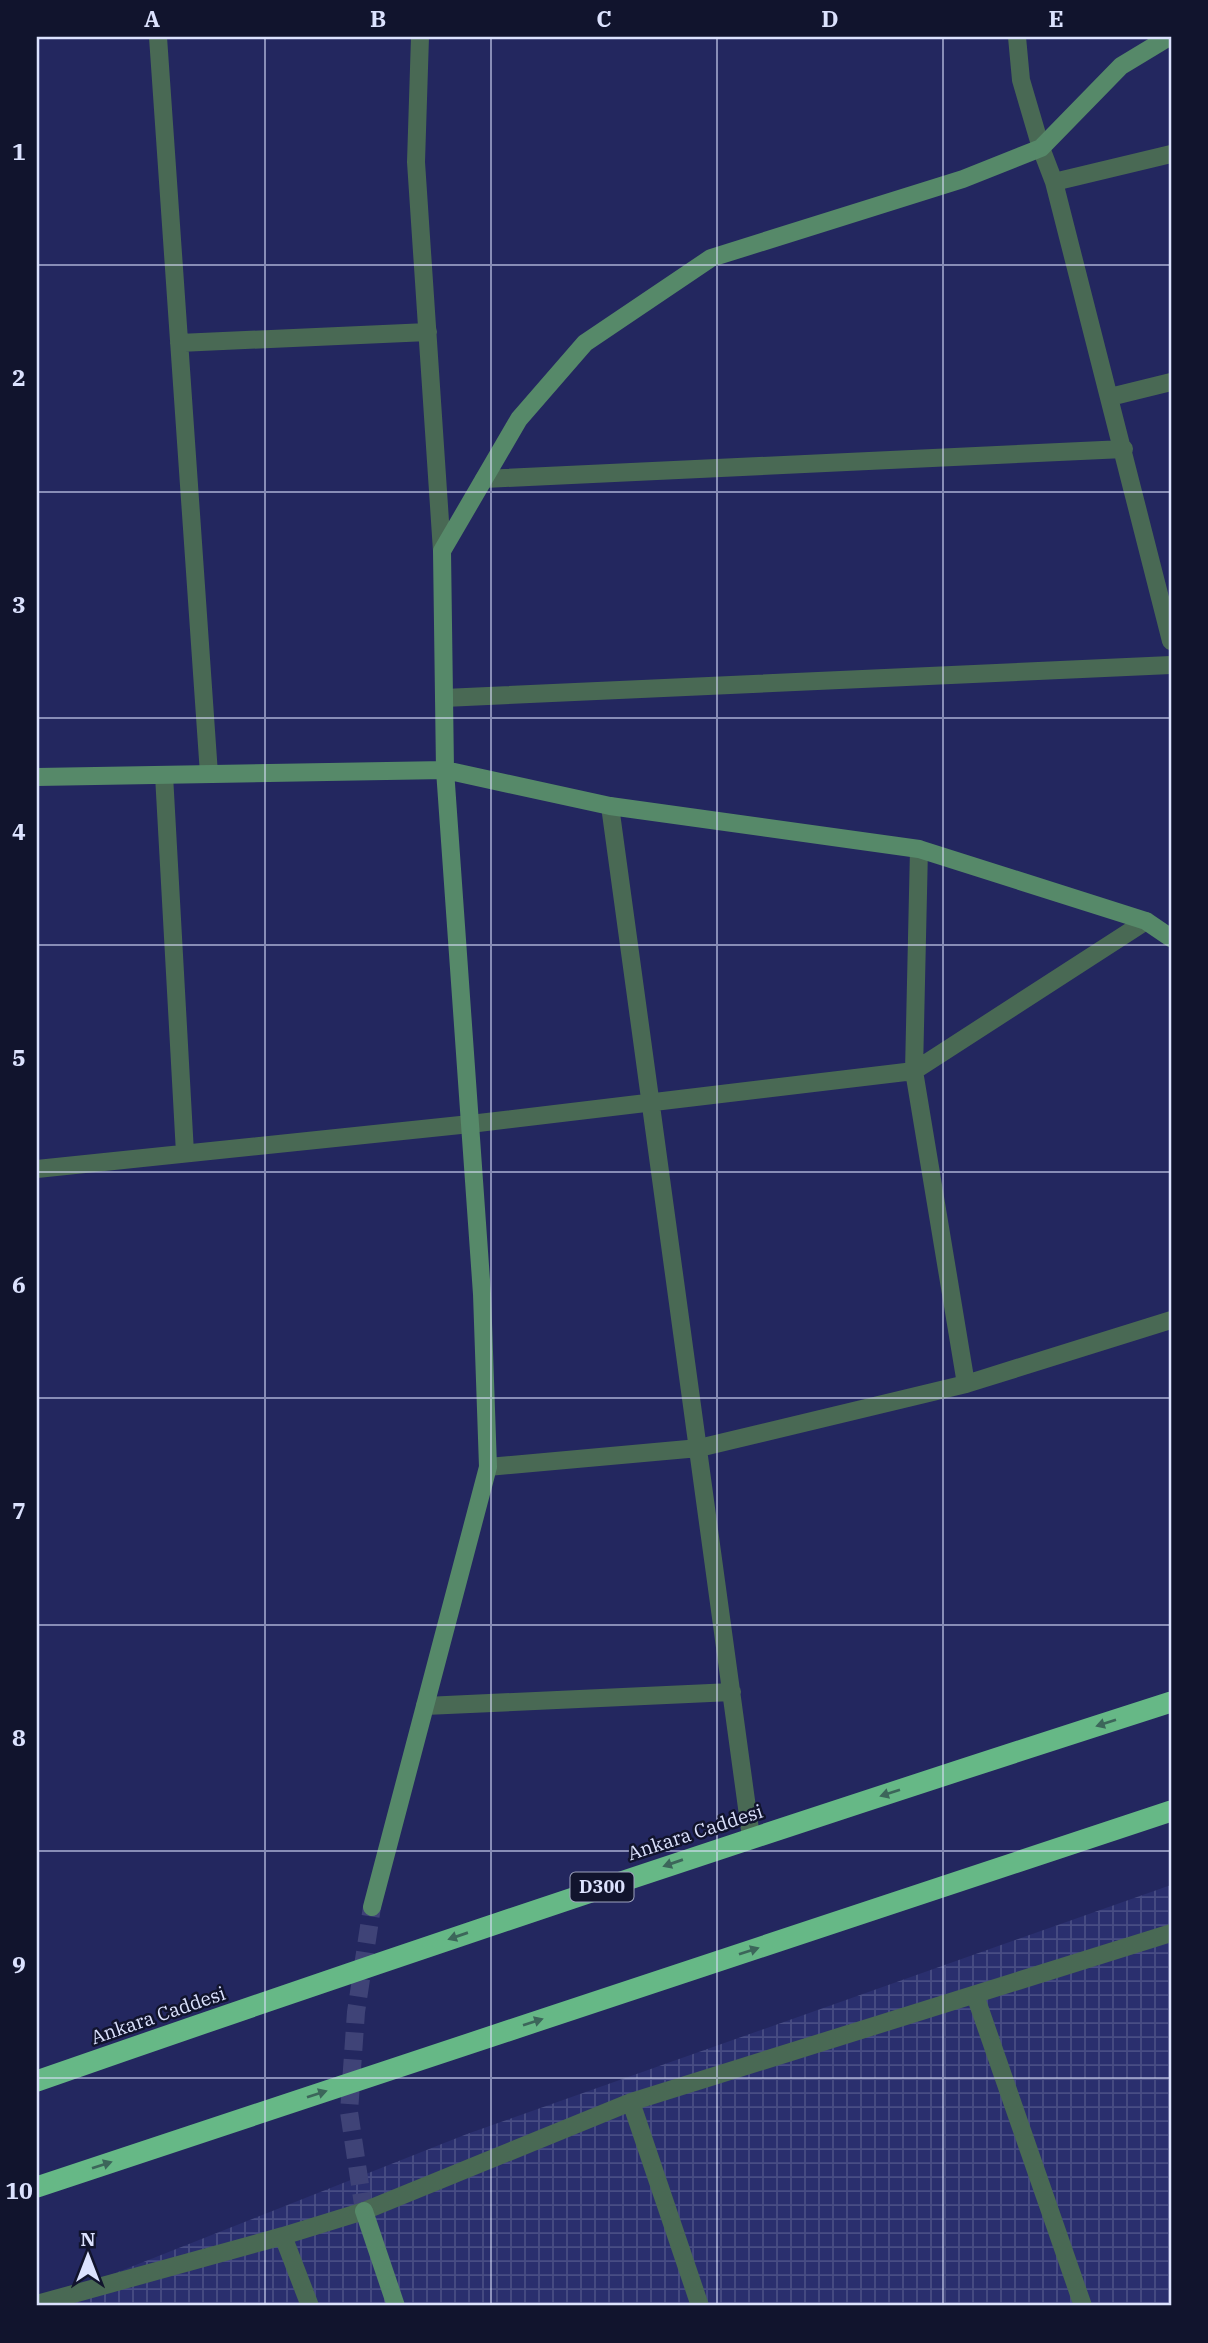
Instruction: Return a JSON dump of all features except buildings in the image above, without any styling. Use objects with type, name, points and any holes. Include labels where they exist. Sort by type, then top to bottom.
[{"type":"highway","name":"Ankara Caddesi","points":[[37,2081],[356,1969],[751,1837],[1171,1702]]},
{"type":"highway","points":[[37,2187],[1171,1811]]},
{"type":"street","points":[[158,37],[209,774]]},
{"type":"street","points":[[372,1907],[488,1467],[482,1294],[445,770],[442,551],[416,162],[420,37]]},
{"type":"street","points":[[1017,37],[1021,80],[1054,182],[1124,449],[1163,572],[1171,641]]},
{"type":"street","points":[[442,551],[519,419],[585,343],[711,258],[963,179],[1041,148],[1121,66],[1169,37]]},
{"type":"street","points":[[1054,182],[1171,154]]},
{"type":"street","points":[[179,343],[428,332]]},
{"type":"street","points":[[1110,397],[1171,382]]},
{"type":"street","points":[[484,479],[1124,449]]},
{"type":"street","points":[[444,698],[1171,665]]},
{"type":"street","points":[[37,777],[445,770],[610,806],[919,849],[1146,921],[1171,937]]},
{"type":"street","points":[[164,775],[185,1153]]},
{"type":"street","points":[[610,806],[751,1837]]},
{"type":"street","points":[[919,849],[914,1072],[967,1384]]},
{"type":"street","points":[[37,1169],[470,1124],[914,1072],[1146,921]]},
{"type":"street","points":[[488,1467],[699,1448],[967,1384],[1171,1320]]},
{"type":"street","points":[[425,1706],[732,1692]]},
{"type":"street","points":[[37,2304],[364,2211],[631,2102],[1171,1933]]},
{"type":"street","points":[[975,1995],[1083,2306]]},
{"type":"street","points":[[631,2102],[700,2306]]},
{"type":"street","points":[[364,2211],[396,2306]]},
{"type":"street","points":[[283,2236],[310,2306]]},
{"type":"shaded area","points":[[1171,1885],[1171,2306],[37,2306],[467,2134]]},
{"type":"tunnel","points":[[364,2211],[349,2112],[356,2012],[372,1907]]}]
